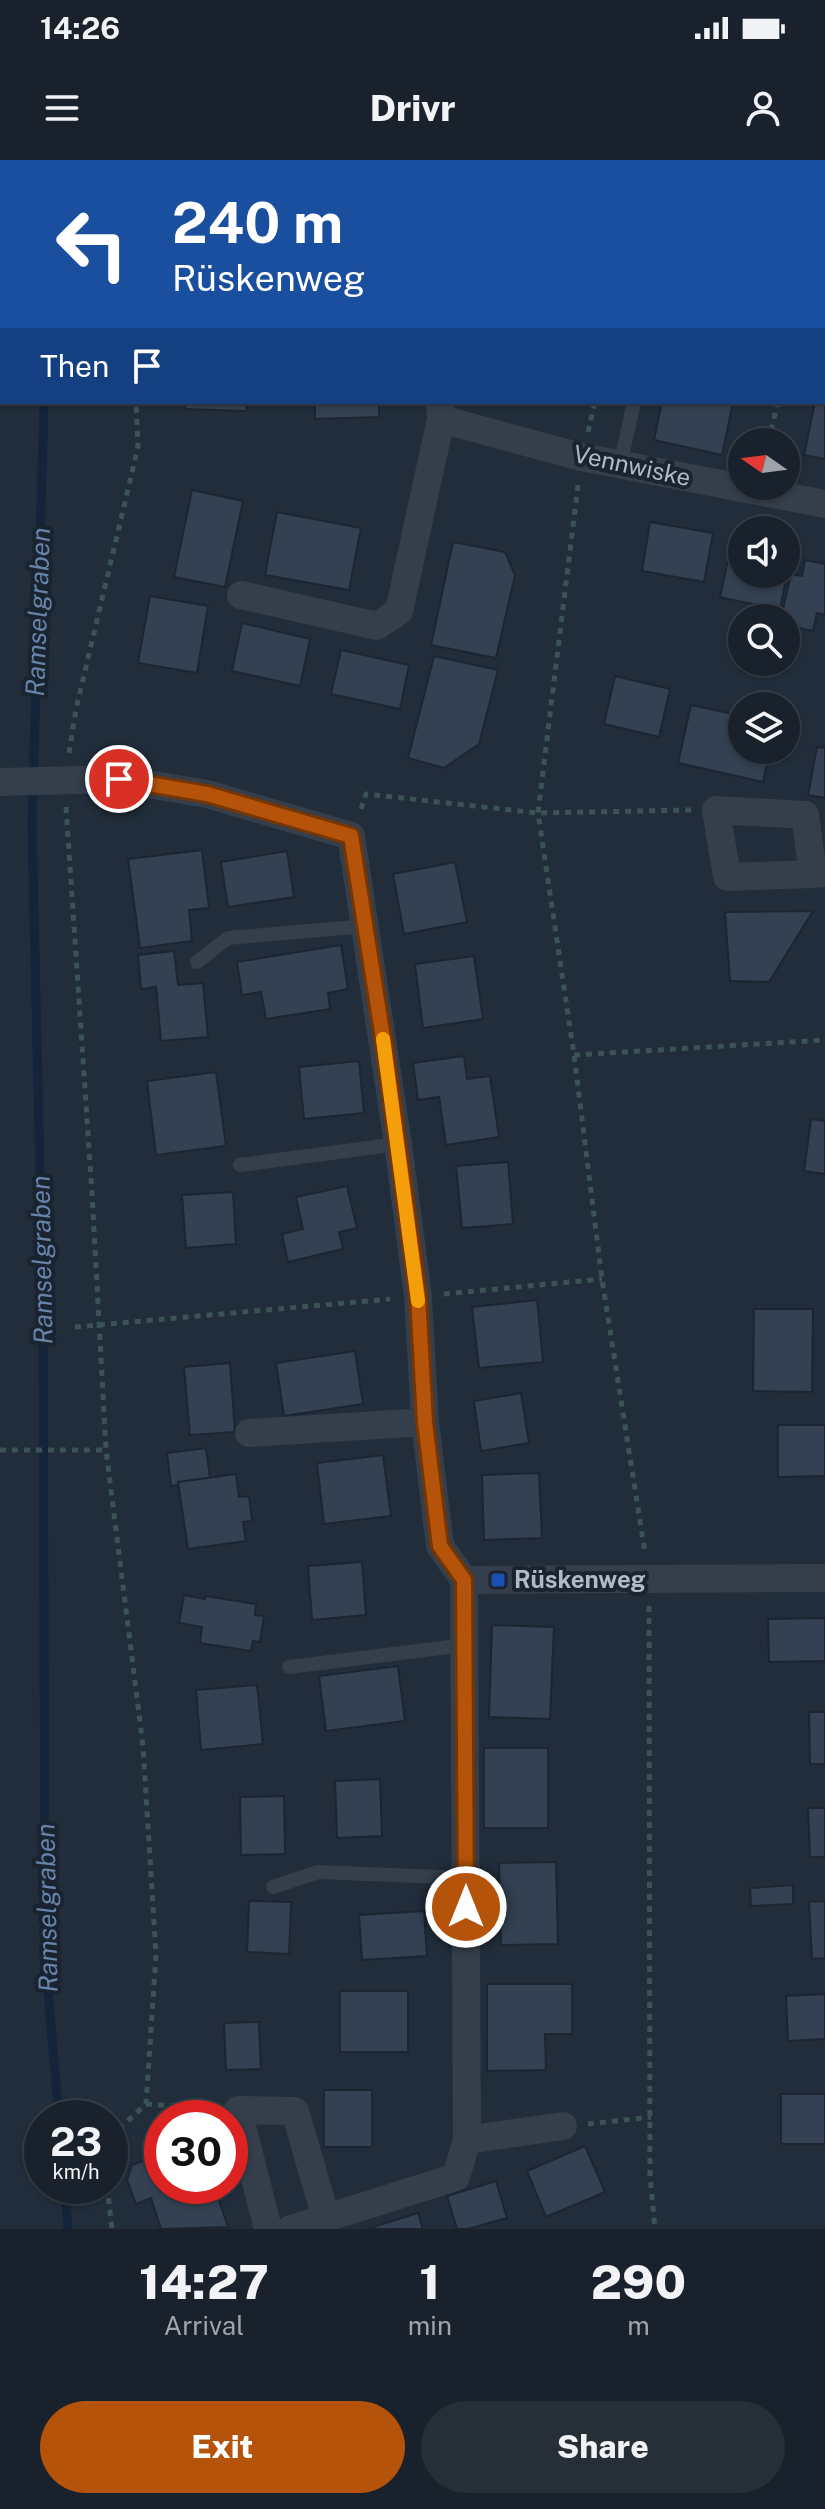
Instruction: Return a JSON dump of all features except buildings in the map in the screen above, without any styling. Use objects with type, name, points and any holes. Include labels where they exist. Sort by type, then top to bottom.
[{"type":"street","name":"Vennwiske","points":[[241,595],[377,626],[399,611],[441,410],[581,457],[825,504]]},
{"type":"street","points":[[7,782],[119,779],[207,794],[351,836],[418,1296],[425,1422],[440,1546],[464,1580],[467,2140],[456,2177],[291,2229]]},
{"type":"street","points":[[716,810],[805,815],[819,874],[727,877],[716,810]]},
{"type":"street","points":[[249,1433],[425,1422]]},
{"type":"street","points":[[464,1580],[825,1578]]},
{"type":"street","points":[[248,2110],[295,2111],[326,2218]]},
{"type":"street","points":[[467,2140],[563,2126]]},
{"type":"street","points":[[248,2150],[268,2229]]},
{"type":"lane","points":[[620,465],[634,404]]},
{"type":"lane","points":[[197,962],[228,938],[366,926]]},
{"type":"lane","points":[[240,1165],[398,1144]]},
{"type":"lane","points":[[289,1667],[465,1645]]},
{"type":"lane","points":[[273,1887],[318,1872],[466,1878]]},
{"type":"path","points":[[136,404],[138,447],[59,781],[106,1450],[144,1761],[156,1955],[146,2100]]},
{"type":"path","points":[[594,404],[581,457],[538,813],[574,1055],[602,1279],[649,1579],[650,2176],[655,2229]]},
{"type":"path","points":[[772,428],[778,404]]},
{"type":"path","points":[[351,836],[366,794],[538,813],[716,810]]},
{"type":"path","points":[[574,1055],[825,1040]]},
{"type":"path","points":[[75,1327],[602,1279]]},
{"type":"path","points":[[0,1450],[106,1450]]},
{"type":"path","points":[[128,2121],[144,2106]]},
{"type":"path","points":[[563,2126],[651,2117]]},
{"type":"path","points":[[109,2204],[112,2229]]},
{"type":"waterway","name":"Ramselgraben","points":[[44,404],[32,824],[43,1308],[45,1956],[57,2100]]},
{"type":"waterway","name":"Ramselgraben","points":[[66,2204],[68,2229]]},
{"type":"slow traffic","points":[[383,1039],[418,1301]]},
{"type":"place","name":"Rüskenweg","points":[[498,1580]]},
{"type":"route","points":[[119,779],[207,794],[351,836],[385,1051],[418,1296],[425,1422],[440,1546],[464,1580],[466,1907]]}]
